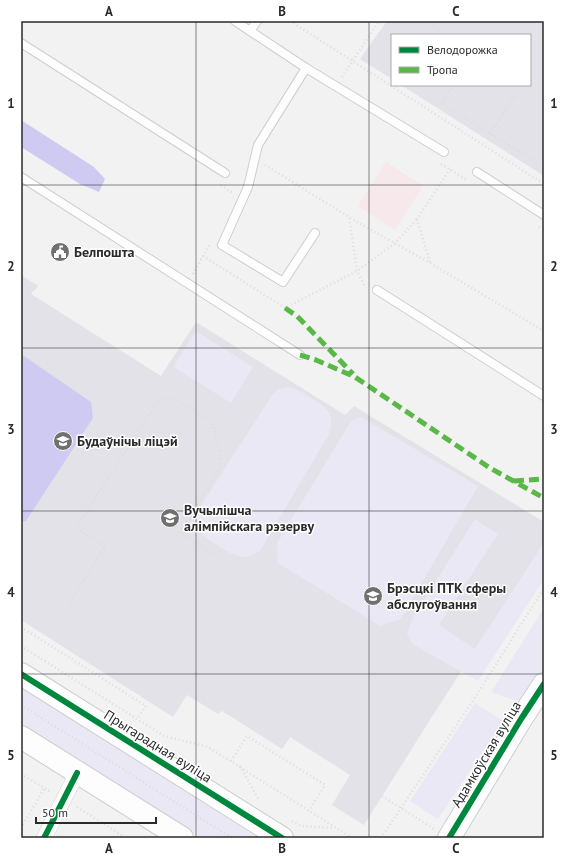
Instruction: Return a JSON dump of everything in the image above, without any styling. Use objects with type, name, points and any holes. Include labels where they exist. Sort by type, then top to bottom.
[{"type":"street","name":"Прыгарадная вуліца","points":[[21,674],[286,828]]},
{"type":"street","name":"Адамкоўская вуліца","points":[[444,835],[544,684]]},
{"type":"street","points":[[21,738],[182,838]]},
{"type":"street","points":[[44,838],[77,773]]},
{"type":"lane","points":[[235,21],[306,68],[444,152]]},
{"type":"lane","points":[[250,31],[257,21]]},
{"type":"lane","points":[[21,43],[225,173]]},
{"type":"lane","points":[[306,68],[258,145],[248,187],[222,245],[283,282],[315,233]]},
{"type":"lane","points":[[477,172],[544,215]]},
{"type":"lane","points":[[21,177],[188,282],[300,355]]},
{"type":"lane","points":[[377,290],[544,396]]},
{"type":"path","points":[[290,21],[544,184]]},
{"type":"path","points":[[336,86],[379,21]]},
{"type":"path","points":[[426,21],[446,34]]},
{"type":"path","points":[[452,86],[442,104],[544,167]]},
{"type":"path","points":[[490,134],[517,93]]},
{"type":"path","points":[[255,158],[349,217],[430,262],[544,331]]},
{"type":"path","points":[[203,256],[285,308],[357,271],[395,243],[417,219],[450,169]]},
{"type":"path","points":[[218,183],[238,196]]},
{"type":"path","points":[[349,217],[357,271]]},
{"type":"path","points":[[417,219],[430,262]]},
{"type":"path","points":[[188,282],[211,242]]},
{"type":"path","points":[[69,604],[105,547],[76,528],[156,404],[163,398],[173,398],[209,420],[214,428],[220,458],[220,468],[180,532],[215,556]]},
{"type":"path","points":[[381,838],[478,693],[544,588]]},
{"type":"path","points":[[21,627],[146,706],[138,719]]},
{"type":"path","points":[[21,646],[164,736],[208,747],[231,760],[352,838]]},
{"type":"path","points":[[21,705],[232,838]]},
{"type":"path","points":[[231,760],[247,736],[325,785],[309,811]]},
{"type":"path","points":[[240,766],[258,799],[264,803]]},
{"type":"path","points":[[21,828],[44,788]]},
{"type":"path","points":[[382,796],[444,835]]},
{"type":"path","points":[[286,828],[301,826],[336,828]]},
{"type":"shaded area","points":[[387,21],[544,21],[544,176],[403,86],[531,86],[531,34],[391,34],[391,78],[360,59]]},
{"type":"shaded area","points":[[21,120],[94,167],[105,179],[99,192],[80,184],[21,147]]},
{"type":"shaded area","points":[[386,162],[423,186],[395,230],[358,206]]},
{"type":"shaded area","points":[[21,275],[38,286],[31,294],[161,376],[196,322],[345,415],[354,406],[544,522],[544,543],[364,825],[332,805],[350,775],[290,737],[282,749],[222,711],[218,714],[187,695],[173,717],[21,620]]},
{"type":"shaded area","points":[[196,331],[253,367],[231,403],[173,367]]},
{"type":"shaded area","points":[[21,354],[91,402],[93,418],[26,521],[21,522]]},
{"type":"shaded area","points":[[289,387],[303,393],[326,409],[331,417],[330,429],[328,436],[260,551],[251,556],[242,557],[221,548],[205,537],[195,525],[194,519],[198,510],[273,394],[279,389]]},
{"type":"shaded area","points":[[361,417],[478,486],[401,619],[380,626],[278,563],[277,543],[351,421]]},
{"type":"shaded area","points":[[475,519],[498,534],[439,625],[475,649],[544,543],[544,579],[478,681],[412,644],[407,633],[412,619]]},
{"type":"shaded area","points":[[544,608],[544,673],[532,693],[516,701],[491,692]]},
{"type":"shaded area","points":[[21,687],[264,838],[201,838],[21,725]]},
{"type":"shaded area","points":[[475,703],[503,721],[438,819],[410,801]]},
{"type":"marked path","points":[[285,308],[297,316],[353,374]]},
{"type":"marked path","points":[[300,355],[316,360],[355,377],[490,468],[544,498]]},
{"type":"marked path","points":[[514,481],[544,478]]},
{"type":"cycle path","points":[[21,674],[282,838]]},
{"type":"cycle path","points":[[449,838],[544,684]]},
{"type":"cycle path","points":[[44,838],[77,773]]},
{"type":"place","name":"Белпошта","points":[[60,252]]},
{"type":"place","name":"Будаўнічы ліцэй","points":[[63,441]]},
{"type":"place","name":"Вучылішча алімпійскага рэзерву","points":[[170,518]]},
{"type":"place","name":"Брэсцкі ПТК сферы абслугоўвання","points":[[373,596]]}]
